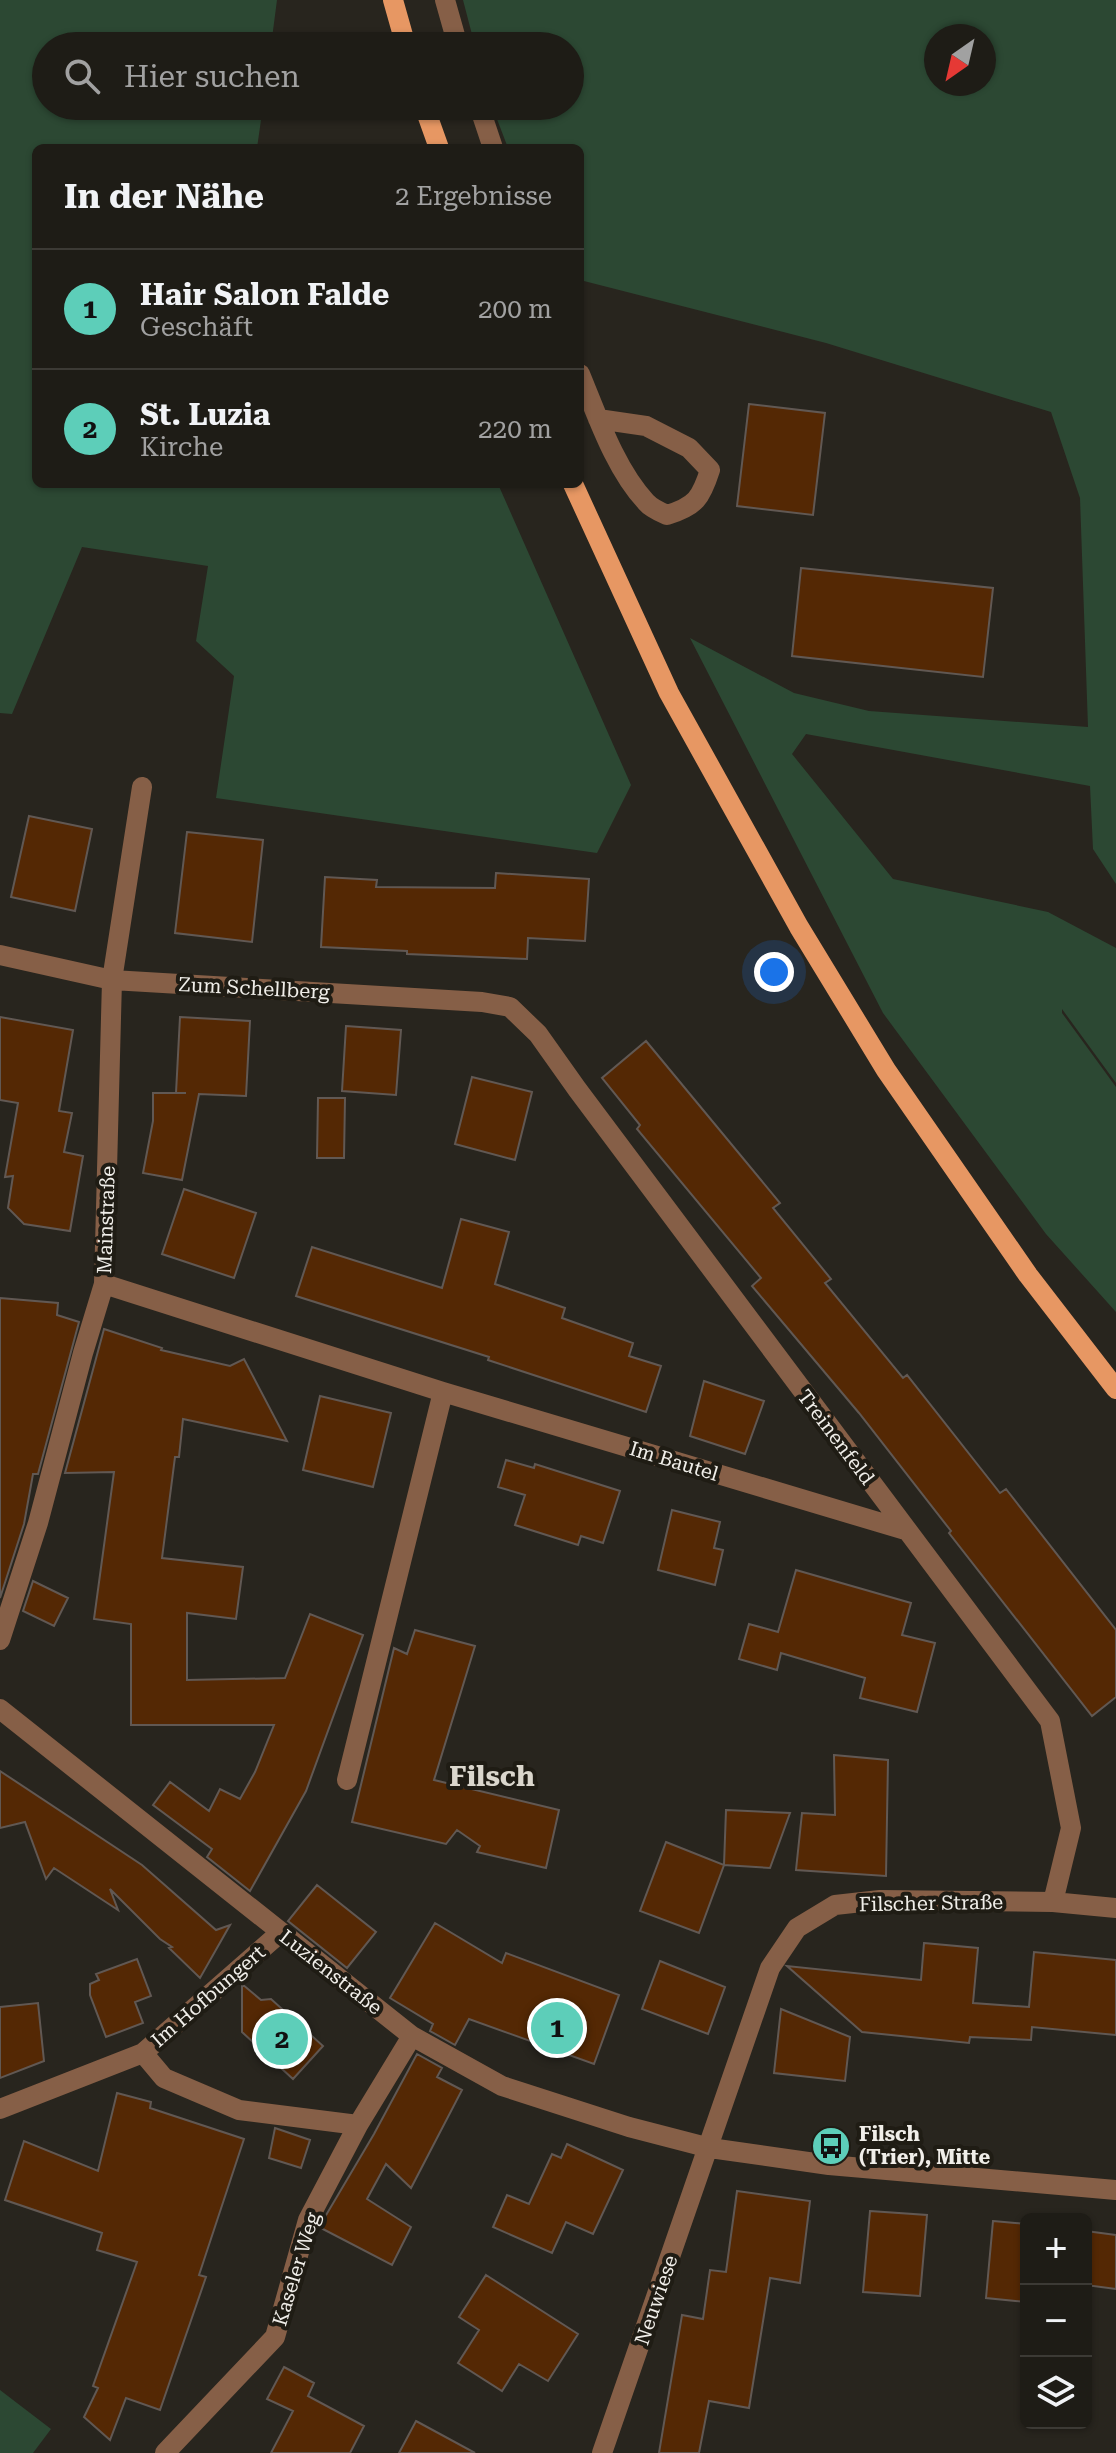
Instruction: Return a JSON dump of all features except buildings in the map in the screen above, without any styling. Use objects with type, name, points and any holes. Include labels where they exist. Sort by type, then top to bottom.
[{"type":"main road","points":[[393,0],[402,32]]},
{"type":"main road","points":[[429,120],[438,144]]},
{"type":"main road","points":[[575,488],[669,693],[799,927],[886,1070],[1028,1275],[1116,1389]]},
{"type":"street","points":[[445,0],[454,32]]},
{"type":"street","points":[[484,120],[492,144]]},
{"type":"street","points":[[584,384],[598,419],[626,474],[648,504],[667,515],[687,509],[702,494],[710,470],[689,448],[646,426],[598,419]]},
{"type":"street","name":"Mainstraße","points":[[0,1640],[38,1523],[104,1284],[112,980],[142,787]]},
{"type":"street","name":"Zum Schellberg","points":[[0,955],[112,980],[466,1001],[510,1007]]},
{"type":"street","name":"Treinenfeld","points":[[510,1007],[538,1034],[1050,1721],[1071,1828],[1053,1902]]},
{"type":"street","name":"Im Bautel","points":[[104,1284],[443,1392],[905,1530]]},
{"type":"street","points":[[347,1780],[443,1392]]},
{"type":"street","name":"Luzienstraße","points":[[0,1709],[412,2036],[502,2086],[629,2127],[710,2148],[829,2165],[1116,2190]]},
{"type":"street","name":"Filscher Straße","points":[[710,2148],[770,1968],[797,1928],[835,1905],[880,1900],[1053,1902],[1116,1908]]},
{"type":"street","name":"Im Hofbungert","points":[[0,2109],[143,2053],[280,1933]]},
{"type":"street","name":"Kaseler Weg","points":[[195,2453],[172,2447],[275,2337],[308,2220],[358,2125],[412,2036]]},
{"type":"street","points":[[143,2053],[164,2078],[239,2110],[358,2125]]},
{"type":"street","name":"Neuwiese","points":[[602,2453],[710,2148]]},
{"type":"green space","points":[[0,0],[277,0],[273,32],[32,32],[32,120],[261,120],[258,144],[32,144],[32,488],[500,488],[631,785],[597,853],[216,798],[234,676],[196,641],[208,566],[82,547],[12,714],[0,713]]},
{"type":"green space","points":[[463,0],[1116,0],[1116,884],[1093,849],[1090,786],[806,734],[792,754],[893,879],[1048,912],[1116,948],[1116,1083],[1062,1009],[1062,1013],[1116,1087],[1116,1312],[1046,1234],[883,1013],[690,638],[794,693],[869,711],[1088,727],[1080,498],[1051,412],[826,343],[584,281],[584,144],[506,144],[497,120],[584,120],[584,32],[471,32]]},
{"type":"green space","points":[[0,2390],[51,2429],[33,2453],[0,2453]]},
{"type":"place","name":"Hair Salon Falde","points":[[557,2028]]},
{"type":"place","name":"St. Luzia","points":[[282,2039]]},
{"type":"place","name":"Filsch (Trier), Mitte","points":[[831,2146]]},
{"type":"district","name":"Filsch","points":[[492,1776]]}]
